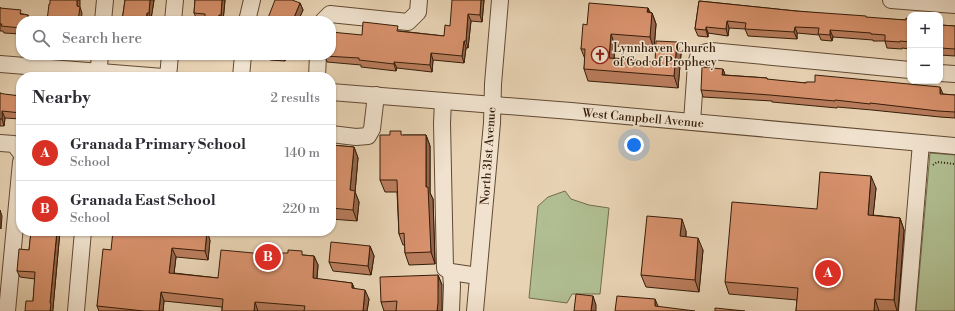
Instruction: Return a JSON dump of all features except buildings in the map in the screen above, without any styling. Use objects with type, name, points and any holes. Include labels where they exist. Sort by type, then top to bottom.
[{"type":"street","points":[[103,16],[105,0]]},
{"type":"street","points":[[173,16],[175,0]]},
{"type":"street","points":[[248,16],[252,0]]},
{"type":"street","points":[[328,16],[330,14],[408,22],[418,12],[419,0]]},
{"type":"street","name":"North 31st Avenue","points":[[475,311],[492,123],[493,84],[500,0]]},
{"type":"street","points":[[892,0],[955,6]]},
{"type":"street","points":[[692,122],[696,64],[699,54],[710,51],[907,70]]},
{"type":"street","points":[[98,72],[99,60]]},
{"type":"street","points":[[168,72],[170,60]]},
{"type":"street","points":[[241,72],[243,60]]},
{"type":"street","points":[[317,72],[318,60]]},
{"type":"street","points":[[0,64],[78,72]]},
{"type":"street","points":[[943,73],[955,74]]},
{"type":"street","name":"West Campbell Avenue","points":[[336,92],[955,146]]},
{"type":"street","points":[[336,135],[356,137],[368,136],[372,129],[376,95]]},
{"type":"street","points":[[443,101],[442,123],[445,268],[451,272],[478,276]]},
{"type":"street","points":[[0,143],[14,144],[16,147]]},
{"type":"street","points":[[907,311],[921,143]]},
{"type":"street","points":[[7,311],[16,215]]},
{"type":"street","points":[[76,311],[83,236]]},
{"type":"street","points":[[450,311],[452,286],[451,272]]},
{"type":"green space","points":[[930,153],[955,155],[955,311],[916,311]]},
{"type":"green space","points":[[565,191],[571,199],[589,205],[609,208],[600,294],[572,294],[567,303],[529,298],[538,206],[548,197]]},
{"type":"place","name":"Lynnhaven Church of God of Prophecy","points":[[600,55]]},
{"type":"place","name":"Granada East School","points":[[268,257]]},
{"type":"place","name":"Granada Primary School","points":[[828,273]]}]
